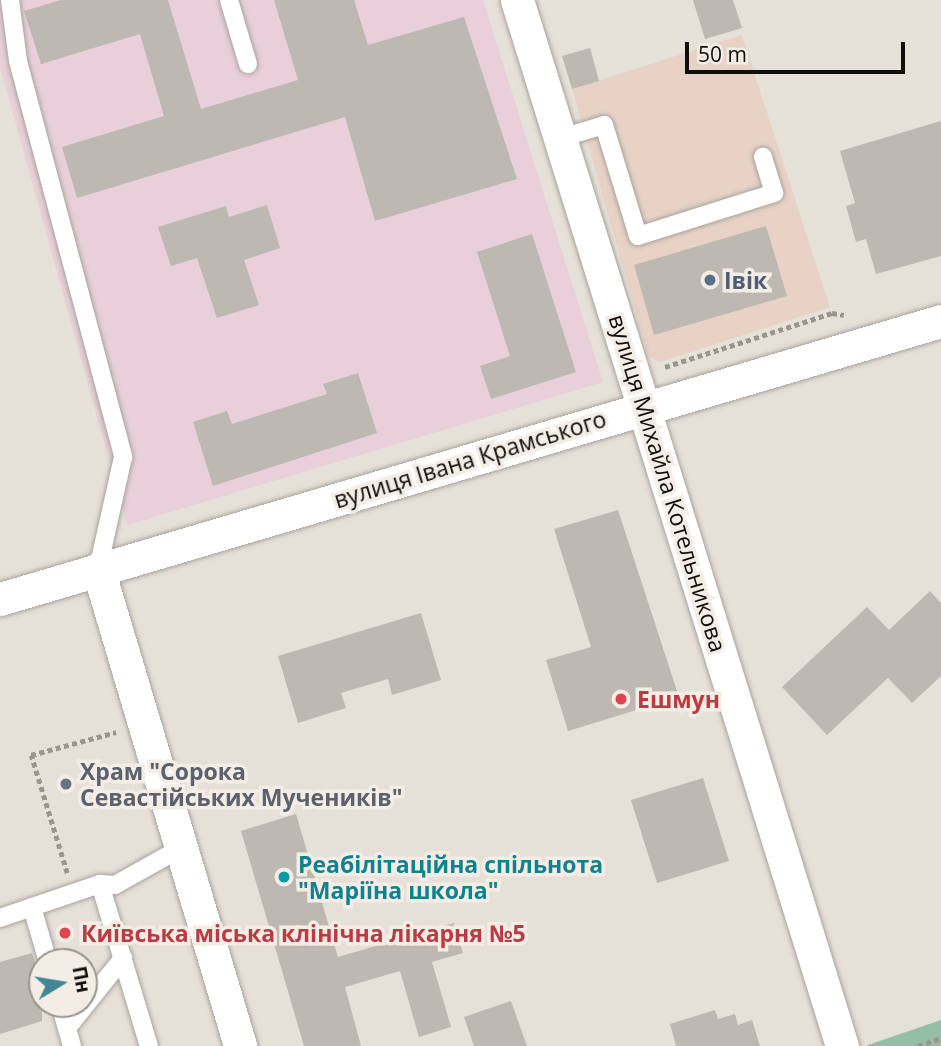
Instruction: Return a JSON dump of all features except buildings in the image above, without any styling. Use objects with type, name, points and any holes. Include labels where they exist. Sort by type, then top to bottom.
[{"type":"street","name":"вулиця Михайла Котельникова","points":[[517,0],[842,1046]]},
{"type":"street","name":"вулиця Івана Крамського","points":[[0,599],[640,392],[941,321]]},
{"type":"street","points":[[98,569],[168,815],[181,848],[240,1046]]},
{"type":"lane","points":[[10,0],[18,61],[123,457],[98,569]]},
{"type":"lane","points":[[229,0],[248,64]]},
{"type":"lane","points":[[561,138],[604,125],[638,236],[774,193],[763,157]]},
{"type":"lane","points":[[0,918],[100,884],[115,885],[181,848]]},
{"type":"lane","points":[[100,884],[149,1046]]},
{"type":"lane","points":[[32,907],[44,948]]},
{"type":"lane","points":[[67,1028],[123,958]]},
{"type":"lane","points":[[64,1018],[72,1046]]},
{"type":"path","points":[[640,392],[832,313],[854,317]]},
{"type":"path","points":[[73,893],[31,755],[117,732]]},
{"type":"path","points":[[918,1046],[941,1038]]},
{"type":"shaded area","points":[[0,0],[483,0],[603,382],[127,525],[0,67]]},
{"type":"shaded area","points":[[742,35],[830,307],[660,362],[649,357],[572,89]]},
{"type":"green space","points":[[941,1020],[941,1046],[868,1046],[868,1045]]},
{"type":"place","name":"Івік","points":[[710,280]]},
{"type":"place","name":"Ешмун","points":[[621,699]]},
{"type":"place","name":"Храм \"Сорока Севастійських Мучеників\"","points":[[66,784]]},
{"type":"place","name":"Реабілітаційна спільнота \"Маріїна школа\"","points":[[284,877]]},
{"type":"place","name":"Київська міська клінічна лікарня №5","points":[[65,933]]}]
